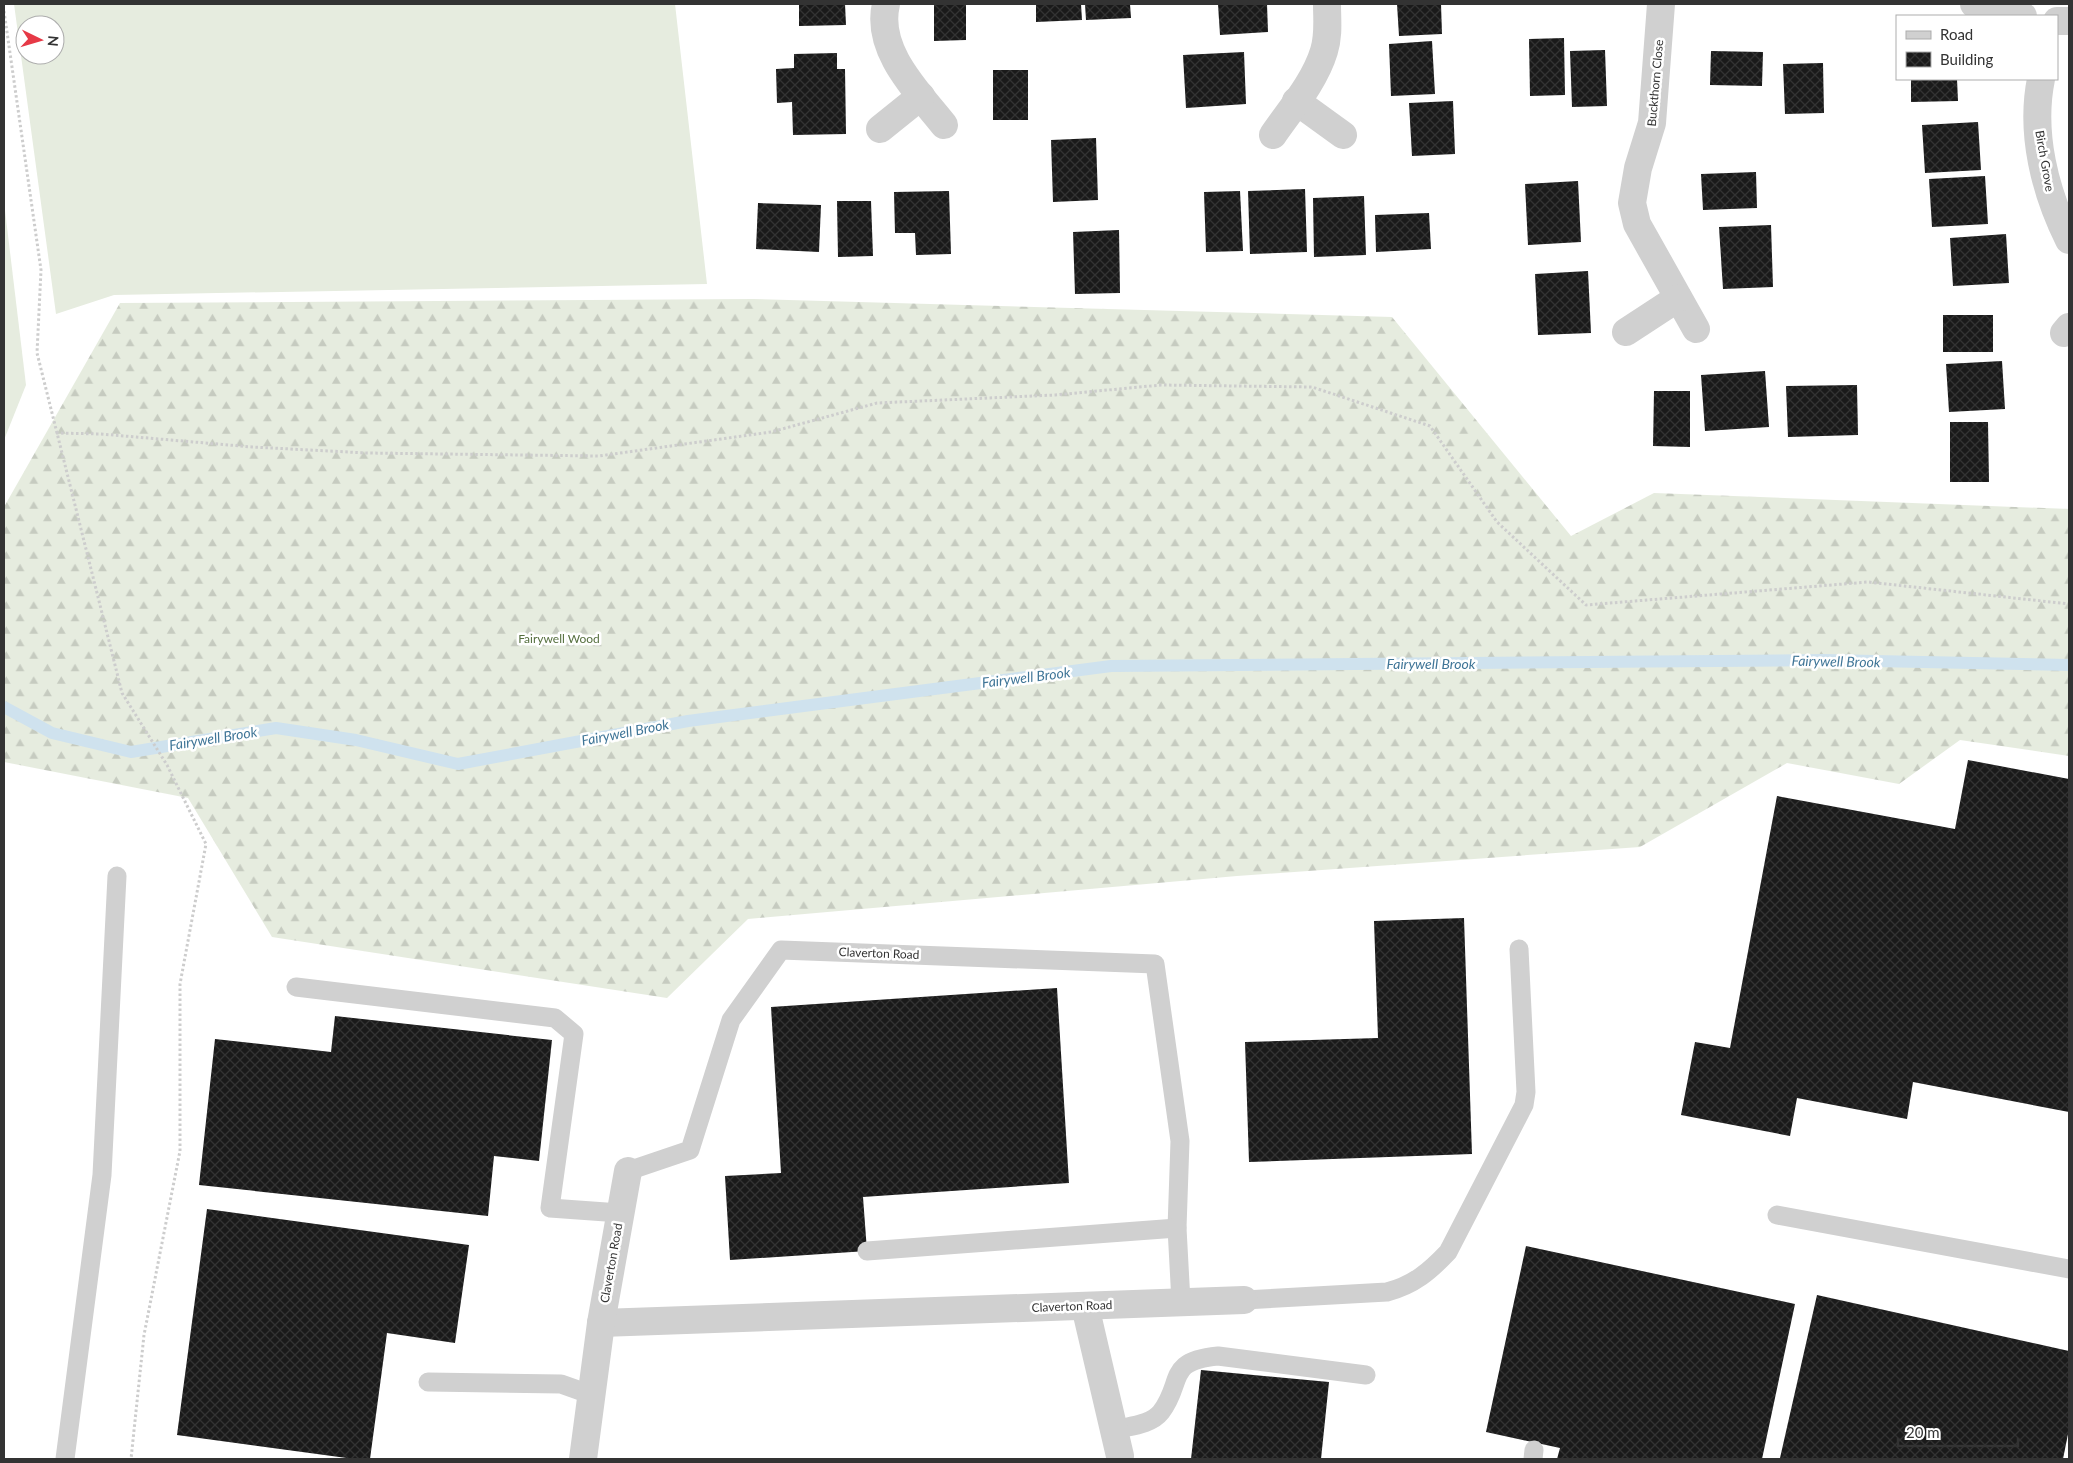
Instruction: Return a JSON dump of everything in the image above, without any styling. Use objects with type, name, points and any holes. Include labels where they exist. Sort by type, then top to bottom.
[{"type":"street","points":[[886,4],[883,18],[888,45],[921,96],[944,125]]},
{"type":"street","points":[[1273,135],[1296,101],[1324,52],[1328,32],[1327,4]]},
{"type":"street","name":"Buckthorn Close","points":[[1661,4],[1652,123],[1638,168],[1632,203],[1637,224],[1696,329]]},
{"type":"street","points":[[1974,4],[2019,15]]},
{"type":"street","name":"Birch Grove","points":[[2041,80],[2038,118],[2043,166],[2054,205],[2069,240]]},
{"type":"street","points":[[880,129],[921,96]]},
{"type":"street","points":[[1296,101],[1343,135]]},
{"type":"street","points":[[1626,332],[1678,298]]},
{"type":"street","name":"Claverton Road","points":[[583,1459],[601,1323],[628,1171]]},
{"type":"street","name":"Claverton Road","points":[[601,1323],[1244,1300]]},
{"type":"street","points":[[1085,1306],[1118,1449]]},
{"type":"lane","points":[[65,1459],[102,1175],[117,876]]},
{"type":"lane","points":[[1244,1300],[1397,1290],[1406,1287],[1430,1270],[1448,1252],[1524,1105],[1526,1092],[1520,949]]},
{"type":"lane","name":"Claverton Road","points":[[628,1171],[690,1150],[731,1020],[781,950],[1155,964],[1180,1141],[1177,1228]]},
{"type":"lane","points":[[296,987],[555,1018],[574,1034],[550,1208],[620,1213]]},
{"type":"lane","points":[[1777,1215],[2069,1269]]},
{"type":"lane","points":[[867,1251],[1177,1228],[1181,1302]]},
{"type":"lane","points":[[1118,1449],[1161,1413],[1181,1370],[1191,1362],[1204,1358],[1218,1356],[1366,1375]]},
{"type":"lane","points":[[428,1382],[561,1384],[592,1395]]},
{"type":"path","points":[[4,11],[41,270],[37,352],[56,433],[122,693],[167,765],[206,844],[180,984],[180,1151],[144,1335],[131,1459]]},
{"type":"path","points":[[56,433],[101,434],[252,447],[358,452],[599,456],[771,432],[877,403],[1055,395],[1161,385],[1312,387],[1430,426],[1497,522],[1586,605],[1868,582],[2069,604]]},
{"type":"green space","points":[[14,4],[675,4],[707,284],[114,295],[56,314],[22,65],[65,65],[65,15],[15,15]]},
{"type":"green space","points":[[4,202],[26,385],[4,440]]},
{"type":"green space","name":"Fairywell Wood","points":[[753,299],[1392,317],[1571,536],[1654,493],[2069,509],[2069,756],[1960,740],[1899,784],[1787,763],[1640,847],[1237,876],[748,919],[667,998],[272,937],[188,798],[4,762],[4,507],[120,303]]},
{"type":"building","points":[[799,4],[845,4],[846,25],[799,26]]},
{"type":"building","points":[[1036,4],[1081,4],[1082,20],[1036,22]]},
{"type":"building","points":[[1085,4],[1130,4],[1131,18],[1086,20]]},
{"type":"building","points":[[1218,4],[1267,4],[1268,32],[1220,35]]},
{"type":"building","points":[[1397,4],[1441,4],[1442,34],[1399,36]]},
{"type":"building","points":[[934,5],[966,5],[966,40],[934,41]]},
{"type":"building","points":[[1564,38],[1565,95],[1530,96],[1529,39]]},
{"type":"building","points":[[1432,41],[1435,94],[1391,96],[1389,44]]},
{"type":"building","points":[[1605,50],[1607,106],[1572,107],[1570,51]]},
{"type":"building","points":[[1711,51],[1763,52],[1762,86],[1710,85]]},
{"type":"building","points":[[1244,52],[1246,104],[1186,108],[1183,55]]},
{"type":"building","points":[[837,53],[837,69],[845,69],[846,134],[793,135],[792,102],[777,103],[776,69],[794,68],[794,54]]},
{"type":"building","points":[[1823,63],[1824,113],[1785,114],[1783,64]]},
{"type":"building","points":[[993,70],[1028,70],[1028,120],[993,120]]},
{"type":"building","points":[[1911,80],[1957,80],[1958,101],[1911,102]]},
{"type":"building","points":[[1453,101],[1455,154],[1412,156],[1409,103]]},
{"type":"building","points":[[1978,122],[1981,170],[1925,173],[1922,125]]},
{"type":"building","points":[[1096,138],[1098,200],[1053,202],[1051,140]]},
{"type":"building","points":[[1756,172],[1757,208],[1703,210],[1701,174]]},
{"type":"building","points":[[1985,176],[1988,224],[1932,227],[1929,179]]},
{"type":"building","points":[[1578,181],[1581,242],[1528,245],[1525,184]]},
{"type":"building","points":[[1305,189],[1307,252],[1250,254],[1248,191]]},
{"type":"building","points":[[949,191],[951,254],[916,255],[915,233],[895,233],[894,192]]},
{"type":"building","points":[[1240,191],[1243,251],[1206,252],[1204,192]]},
{"type":"building","points":[[1364,196],[1366,255],[1314,257],[1313,198]]},
{"type":"building","points":[[837,201],[871,201],[873,256],[838,257]]},
{"type":"building","points":[[758,203],[821,205],[819,252],[756,249]]},
{"type":"building","points":[[1429,213],[1431,249],[1376,252],[1375,215]]},
{"type":"building","points":[[1771,225],[1773,287],[1723,289],[1719,227]]},
{"type":"building","points":[[1119,230],[1120,293],[1075,294],[1073,232]]},
{"type":"building","points":[[2006,234],[2009,283],[1953,286],[1950,238]]},
{"type":"building","points":[[1588,271],[1591,333],[1538,335],[1535,274]]},
{"type":"building","points":[[1943,315],[1993,315],[1993,352],[1943,352]]},
{"type":"building","points":[[2002,361],[2005,409],[1949,412],[1946,364]]},
{"type":"building","points":[[1765,371],[1769,427],[1705,431],[1701,375]]},
{"type":"building","points":[[1857,385],[1858,435],[1788,437],[1786,386]]},
{"type":"building","points":[[1654,391],[1690,391],[1690,447],[1653,446]]},
{"type":"building","points":[[1950,422],[1988,422],[1989,482],[1950,482]]},
{"type":"building","points":[[1968,760],[2069,779],[2069,1112],[1913,1082],[1907,1119],[1797,1098],[1790,1136],[1681,1115],[1695,1042],[1730,1048],[1777,796],[1955,829]]},
{"type":"building","points":[[1464,918],[1472,1154],[1249,1162],[1245,1042],[1378,1038],[1374,921]]},
{"type":"building","points":[[1057,988],[1069,1183],[863,1197],[867,1251],[730,1260],[725,1176],[781,1173],[771,1007]]},
{"type":"building","points":[[335,1016],[552,1040],[539,1161],[494,1156],[488,1216],[199,1185],[215,1039],[331,1052]]},
{"type":"building","points":[[207,1209],[469,1245],[455,1343],[387,1333],[370,1459],[354,1459],[177,1435]]},
{"type":"building","points":[[1526,1246],[1795,1304],[1762,1459],[1557,1459],[1560,1448],[1486,1432]]},
{"type":"building","points":[[1817,1295],[2069,1351],[2069,1429],[2063,1459],[1780,1458]]},
{"type":"building","points":[[1201,1370],[1329,1382],[1321,1459],[1191,1459]]},
{"type":"waterway","name":"Fairywell Brook","points":[[4,707],[52,733],[131,752],[276,728],[356,740],[458,764],[688,721],[1111,666],[1825,660],[2069,665]]}]
